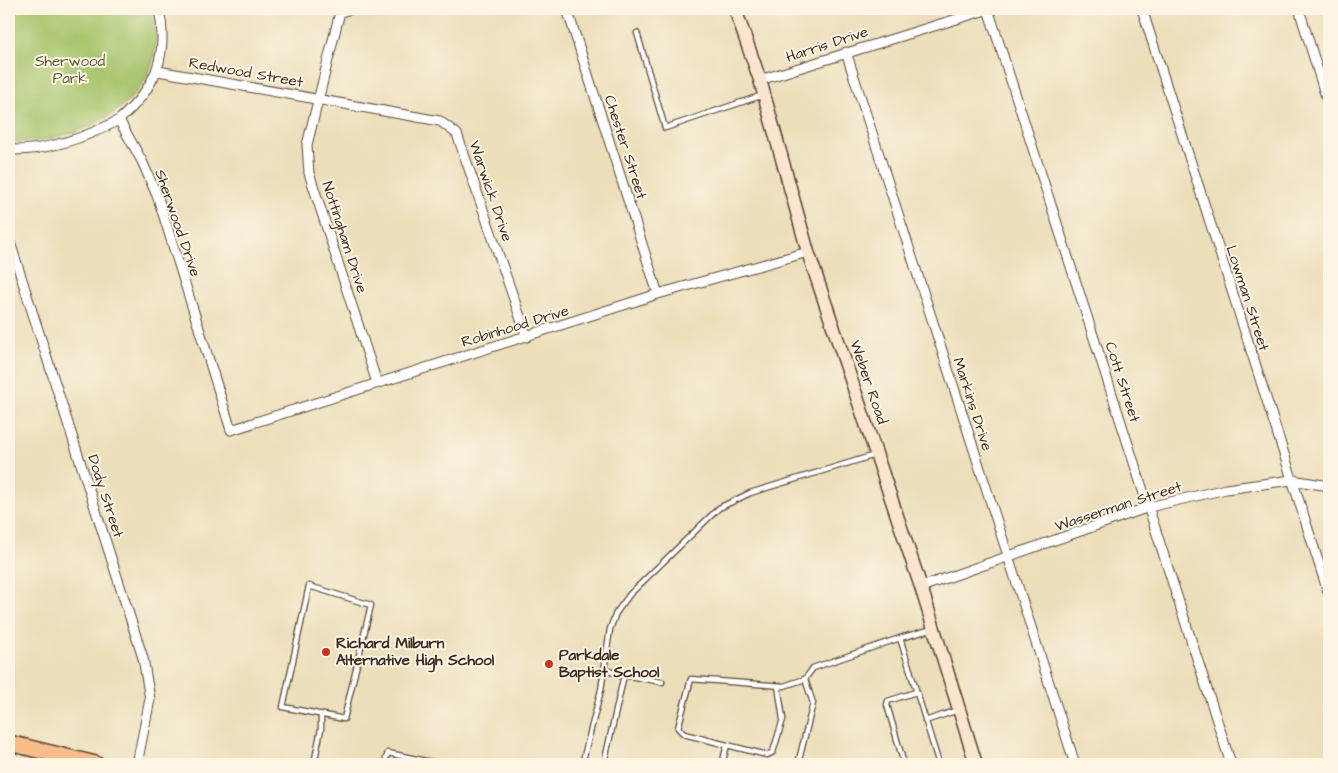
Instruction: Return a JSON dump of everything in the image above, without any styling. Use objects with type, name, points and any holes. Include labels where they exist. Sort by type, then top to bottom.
[{"type":"main road","name":"Weber Road","points":[[736,9],[760,80],[808,252],[921,586],[976,764]]},
{"type":"main road","points":[[9,743],[96,764]]},
{"type":"street","points":[[9,150],[45,148],[97,132],[119,120],[135,106],[148,89],[158,71],[163,41],[159,9]]},
{"type":"street","name":"Redwood Street","points":[[158,71],[319,98],[340,12],[352,9]]},
{"type":"street","name":"Chester Street","points":[[567,9],[658,294]]},
{"type":"street","name":"Harris Drive","points":[[760,80],[988,9]]},
{"type":"street","name":"Cott Street","points":[[988,9],[1231,764]]},
{"type":"street","name":"Lowman Street","points":[[1142,9],[1329,595]]},
{"type":"street","points":[[1299,9],[1329,107]]},
{"type":"street","name":"Markins Drive","points":[[846,52],[1075,764]]},
{"type":"street","name":"Warwick Drive","points":[[319,98],[440,121],[458,134],[527,337]]},
{"type":"street","name":"Nottingham Drive","points":[[319,98],[307,145],[310,173],[378,383]]},
{"type":"street","name":"Sherwood Drive","points":[[119,120],[142,161],[158,198],[231,430]]},
{"type":"street","name":"Dody Street","points":[[9,239],[144,658],[150,699],[137,764]]},
{"type":"street","name":"Robinhood Drive","points":[[231,430],[658,294],[808,252]]},
{"type":"street","name":"Wasserman Street","points":[[921,586],[1149,507],[1226,489],[1292,480],[1329,486]]},
{"type":"lane","points":[[637,33],[665,128],[764,95]]},
{"type":"lane","points":[[582,764],[604,670],[610,629],[616,613],[630,594],[719,508],[750,493],[876,454]]},
{"type":"lane","points":[[310,586],[371,605],[344,719],[320,715],[283,706],[310,586]]},
{"type":"lane","points":[[778,686],[782,719],[773,752],[767,755],[684,734],[678,728],[691,679],[778,686],[805,678],[813,668],[900,638],[934,629]]},
{"type":"lane","points":[[900,638],[939,764]]},
{"type":"lane","points":[[604,670],[662,682]]},
{"type":"lane","points":[[604,764],[624,675]]},
{"type":"lane","points":[[798,764],[813,703],[805,678]]},
{"type":"lane","points":[[904,764],[887,705],[888,701],[916,692]]},
{"type":"lane","points":[[925,721],[959,710]]},
{"type":"lane","points":[[314,764],[321,729],[320,715]]},
{"type":"lane","points":[[722,764],[727,745]]},
{"type":"lane","points":[[384,764],[388,753],[440,764]]},
{"type":"green space","name":"Sherwood Park","points":[[9,9],[151,9],[156,40],[151,68],[137,91],[118,110],[94,124],[66,135],[37,141],[9,142]]},
{"type":"place","name":"Richard Milburn Alternative High School","points":[[326,652]]},
{"type":"place","name":"Parkdale Baptist School","points":[[549,664]]}]
